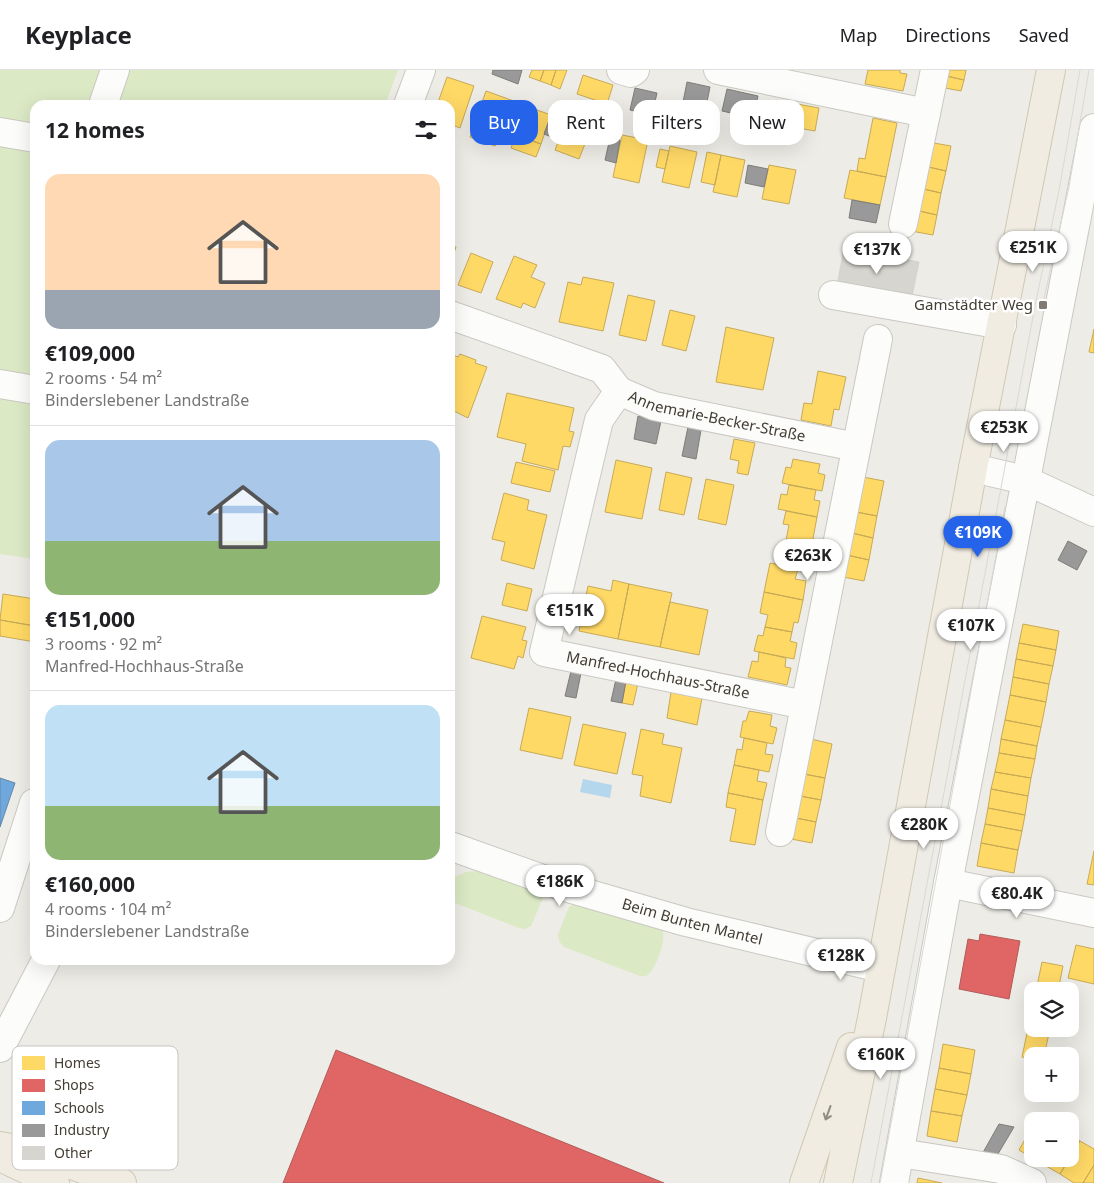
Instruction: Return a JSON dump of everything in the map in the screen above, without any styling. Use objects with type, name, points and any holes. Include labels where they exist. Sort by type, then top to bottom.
[{"type":"main road","points":[[838,1183],[872,1018],[973,468],[1051,70]]},
{"type":"main road","points":[[804,1183],[880,968]]},
{"type":"main road","points":[[0,1158],[12,1163]]},
{"type":"main road","points":[[26,1170],[55,1183]]},
{"type":"main road","points":[[86,1170],[122,1183]]},
{"type":"street","points":[[105,100],[115,70]]},
{"type":"street","points":[[410,100],[421,70]]},
{"type":"street","points":[[621,70],[631,73],[635,70]]},
{"type":"street","points":[[718,70],[926,112]]},
{"type":"street","points":[[904,224],[935,70]]},
{"type":"street","points":[[894,1183],[948,883],[1094,128]]},
{"type":"street","points":[[0,132],[30,137]]},
{"type":"street","points":[[833,295],[1002,325]]},
{"type":"street","name":"Annemarie-Becker-Straße","points":[[455,317],[602,368],[619,391],[654,406],[856,447]]},
{"type":"street","points":[[780,832],[878,339]]},
{"type":"street","points":[[0,384],[30,389]]},
{"type":"street","name":"Manfred-Hochhaus-Straße","points":[[619,391],[599,420],[544,652],[805,705]]},
{"type":"street","points":[[973,468],[1025,480],[1094,512]]},
{"type":"street","points":[[0,908],[30,815]]},
{"type":"street","name":"Beim Bunten Mantel","points":[[455,848],[565,887],[686,922],[880,968]]},
{"type":"street","points":[[948,883],[1094,913]]},
{"type":"street","points":[[0,1048],[43,965]]},
{"type":"street","points":[[900,1153],[1001,1169],[1032,1183]]},
{"type":"green space","points":[[0,70],[398,70],[387,100],[30,100],[30,558],[0,554]]},
{"type":"green space","points":[[480,871],[540,891],[543,898],[531,926],[525,929],[519,928],[455,903],[455,877],[466,872]]},
{"type":"green space","points":[[576,903],[662,928],[662,945],[656,964],[650,973],[646,976],[640,976],[564,947],[559,941],[558,934],[569,907]]},
{"type":"water","points":[[583,779],[612,785],[610,798],[580,792]]},
{"type":"building: Homes","points":[[532,70],[544,70],[540,81],[529,77]]},
{"type":"building: Homes","points":[[544,70],[556,70],[551,85],[540,81]]},
{"type":"building: Homes","points":[[556,70],[567,70],[560,89],[551,85]]},
{"type":"building: Homes","points":[[868,70],[900,70],[900,73],[907,74],[903,91],[865,84]]},
{"type":"building: Homes","points":[[943,70],[966,70],[964,80],[942,75]]},
{"type":"building: Homes","points":[[583,75],[613,85],[608,100],[595,100],[577,94]]},
{"type":"building: Homes","points":[[942,75],[964,80],[961,91],[940,87]]},
{"type":"building: Homes","points":[[447,77],[474,86],[460,128],[455,126],[455,100],[439,100]]},
{"type":"building: Homes","points":[[486,91],[511,100],[483,100]]},
{"type":"building: Homes","points":[[804,105],[819,108],[815,131],[804,129]]},
{"type":"building: Homes","points":[[538,110],[548,114],[548,124],[541,144],[538,143]]},
{"type":"building: Homes","points":[[873,118],[897,123],[886,177],[857,171],[859,158],[865,159]]},
{"type":"building: Homes","points":[[623,135],[633,137],[633,145],[647,145],[639,183],[613,177],[620,145],[623,145]]},
{"type":"building: Homes","points":[[928,142],[951,146],[946,171],[924,166]]},
{"type":"building: Homes","points":[[541,144],[536,157],[511,148],[512,145]]},
{"type":"building: Homes","points":[[557,145],[585,145],[579,159],[555,150]]},
{"type":"building: Homes","points":[[670,146],[697,152],[689,188],[662,182]]},
{"type":"building: Homes","points":[[660,149],[669,151],[665,169],[656,167]]},
{"type":"building: Homes","points":[[707,152],[721,155],[715,185],[701,182]]},
{"type":"building: Homes","points":[[721,155],[745,160],[737,197],[713,192]]},
{"type":"building: Homes","points":[[769,165],[796,170],[789,204],[762,199]]},
{"type":"building: Homes","points":[[924,166],[946,171],[941,193],[919,188]]},
{"type":"building: Homes","points":[[850,170],[886,177],[880,205],[844,198]]},
{"type":"building: Homes","points":[[919,188],[941,193],[937,215],[915,210]]},
{"type":"building: Homes","points":[[915,210],[937,215],[933,235],[911,231]]},
{"type":"building: Homes","points":[[471,253],[493,262],[481,293],[458,285]]},
{"type":"building: Homes","points":[[514,256],[537,265],[531,277],[545,283],[535,308],[523,303],[521,308],[496,299]]},
{"type":"building: Homes","points":[[583,277],[614,283],[603,331],[559,322],[568,282],[581,285]]},
{"type":"building: Homes","points":[[628,295],[655,301],[646,341],[619,335]]},
{"type":"building: Homes","points":[[670,310],[695,316],[686,351],[662,345]]},
{"type":"building: Homes","points":[[726,327],[774,338],[763,390],[716,382]]},
{"type":"building: Homes","points":[[1094,329],[1094,353],[1089,352]]},
{"type":"building: Homes","points":[[460,354],[476,360],[475,363],[487,367],[468,418],[455,412],[455,356],[458,357]]},
{"type":"building: Homes","points":[[818,371],[846,377],[839,410],[834,409],[831,426],[801,420],[804,403],[812,404]]},
{"type":"building: Homes","points":[[507,393],[574,408],[569,431],[574,432],[570,447],[563,446],[558,470],[522,461],[526,444],[497,437]]},
{"type":"building: Homes","points":[[734,439],[755,443],[748,475],[737,473],[739,461],[730,459]]},
{"type":"building: Homes","points":[[793,459],[820,464],[818,473],[825,475],[822,491],[782,483],[786,467],[791,468]]},
{"type":"building: Homes","points":[[616,460],[652,468],[642,519],[605,512]]},
{"type":"building: Homes","points":[[516,462],[555,471],[550,492],[511,483]]},
{"type":"building: Homes","points":[[666,472],[692,478],[684,515],[659,510]]},
{"type":"building: Homes","points":[[863,477],[884,481],[877,516],[856,512]]},
{"type":"building: Homes","points":[[706,479],[734,485],[726,525],[698,519]]},
{"type":"building: Homes","points":[[789,485],[816,490],[814,500],[820,501],[817,517],[778,509],[781,494],[787,495]]},
{"type":"building: Homes","points":[[504,493],[529,500],[527,510],[547,515],[534,569],[501,560],[505,542],[492,539]]},
{"type":"building: Homes","points":[[786,511],[817,517],[807,571],[781,566],[789,525],[783,524]]},
{"type":"building: Homes","points":[[856,512],[877,516],[873,538],[852,533]]},
{"type":"building: Homes","points":[[852,533],[873,538],[869,560],[847,555]]},
{"type":"building: Homes","points":[[847,555],[869,560],[864,581],[843,577]]},
{"type":"building: Homes","points":[[770,563],[798,569],[795,579],[806,581],[803,600],[764,592]]},
{"type":"building: Homes","points":[[613,580],[629,584],[618,639],[579,631],[588,586],[611,591]]},
{"type":"building: Homes","points":[[507,583],[532,589],[527,611],[502,605]]},
{"type":"building: Homes","points":[[629,584],[672,593],[660,647],[618,639]]},
{"type":"building: Homes","points":[[764,592],[803,600],[798,623],[794,622],[792,632],[765,627],[768,615],[760,613]]},
{"type":"building: Homes","points":[[3,594],[30,598],[30,625],[0,620]]},
{"type":"building: Homes","points":[[670,602],[708,610],[699,655],[660,647]]},
{"type":"building: Homes","points":[[482,616],[526,627],[522,640],[527,641],[523,658],[518,656],[514,669],[471,658]]},
{"type":"building: Homes","points":[[0,620],[30,625],[30,641],[0,636]]},
{"type":"building: Homes","points":[[1023,624],[1059,631],[1056,650],[1019,643]]},
{"type":"building: Homes","points":[[765,627],[792,632],[790,641],[797,643],[794,659],[754,651],[758,635],[763,636]]},
{"type":"building: Homes","points":[[1019,643],[1056,650],[1053,666],[1016,659]]},
{"type":"building: Homes","points":[[759,652],[786,658],[785,667],[791,668],[787,685],[748,677],[752,661],[758,662]]},
{"type":"building: Homes","points":[[1016,659],[1053,666],[1049,684],[1013,677]]},
{"type":"building: Homes","points":[[1013,677],[1049,684],[1046,702],[1010,695]]},
{"type":"building: Homes","points":[[626,681],[638,683],[633,705],[622,703]]},
{"type":"building: Homes","points":[[671,692],[702,698],[697,725],[667,718]]},
{"type":"building: Homes","points":[[1010,695],[1046,702],[1041,727],[1005,720]]},
{"type":"building: Homes","points":[[529,708],[571,717],[562,759],[520,750]]},
{"type":"building: Homes","points":[[749,711],[772,715],[770,726],[777,728],[773,744],[740,737],[743,721],[746,721]]},
{"type":"building: Homes","points":[[1005,720],[1041,727],[1037,746],[1001,739]]},
{"type":"building: Homes","points":[[583,724],[626,733],[617,774],[574,765]]},
{"type":"building: Homes","points":[[641,729],[664,734],[662,744],[682,748],[671,803],[640,796],[643,776],[632,774]]},
{"type":"building: Homes","points":[[744,738],[767,743],[765,754],[773,755],[769,772],[734,765],[737,749],[742,750]]},
{"type":"building: Homes","points":[[811,739],[832,744],[825,778],[804,774]]},
{"type":"building: Homes","points":[[1001,739],[1037,746],[1035,759],[999,753]]},
{"type":"building: Homes","points":[[999,753],[1035,759],[1031,778],[995,772]]},
{"type":"building: Homes","points":[[734,765],[759,770],[757,781],[767,783],[763,800],[728,793]]},
{"type":"building: Homes","points":[[995,772],[1031,778],[1028,796],[991,789]]},
{"type":"building: Homes","points":[[804,774],[825,778],[821,800],[800,796]]},
{"type":"building: Homes","points":[[991,789],[1028,796],[1025,815],[988,808]]},
{"type":"building: Homes","points":[[728,793],[763,800],[755,845],[730,841],[736,809],[726,807]]},
{"type":"building: Homes","points":[[800,796],[821,800],[816,822],[796,818]]},
{"type":"building: Homes","points":[[988,808],[1025,815],[1022,831],[985,824]]},
{"type":"building: Homes","points":[[796,818],[816,822],[812,843],[791,839]]},
{"type":"building: Homes","points":[[985,824],[1022,831],[1018,850],[981,843]]},
{"type":"building: Homes","points":[[981,843],[1018,850],[1014,873],[977,866]]},
{"type":"building: Homes","points":[[1094,851],[1094,885],[1087,884]]},
{"type":"building: Homes","points":[[1076,945],[1094,949],[1094,984],[1068,978]]},
{"type":"building: Homes","points":[[1042,962],[1063,966],[1060,982],[1038,982]]},
{"type":"building: Homes","points":[[1026,1037],[1048,1037],[1046,1047],[1024,1047]]},
{"type":"building: Homes","points":[[943,1044],[975,1050],[971,1074],[939,1068]]},
{"type":"building: Homes","points":[[939,1068],[971,1074],[967,1095],[935,1089]]},
{"type":"building: Homes","points":[[935,1089],[967,1095],[962,1116],[931,1111]]},
{"type":"building: Homes","points":[[931,1111],[962,1116],[957,1142],[927,1136]]},
{"type":"building: Homes","points":[[1024,1141],[1024,1153],[1019,1150]]},
{"type":"building: Homes","points":[[1080,1141],[1094,1149],[1094,1165],[1083,1183],[1074,1183],[1060,1174],[1064,1167],[1079,1167]]},
{"type":"building: Homes","points":[[1094,1165],[1094,1183],[1083,1183]]},
{"type":"building: Homes","points":[[1048,1167],[1064,1167],[1060,1174]]},
{"type":"building: Homes","points":[[918,1178],[942,1183],[917,1183]]},
{"type":"building: Shops","points":[[980,934],[1020,941],[1009,999],[959,989],[968,939],[979,941]]},
{"type":"building: Shops","points":[[336,1050],[664,1183],[283,1183]]},
{"type":"building: Schools","points":[[0,778],[15,783],[0,827]]},
{"type":"building: Industry","points":[[493,70],[522,70],[518,84],[492,74]]},
{"type":"building: Industry","points":[[687,82],[710,87],[707,100],[683,100]]},
{"type":"building: Industry","points":[[635,88],[657,93],[655,100],[633,100],[633,111],[630,110]]},
{"type":"building: Industry","points":[[727,89],[758,96],[757,100],[730,100],[730,113],[722,111]]},
{"type":"building: Industry","points":[[548,123],[548,136],[544,134]]},
{"type":"building: Industry","points":[[608,145],[619,145],[616,163],[605,160]]},
{"type":"building: Industry","points":[[748,165],[768,169],[764,187],[745,183]]},
{"type":"building: Industry","points":[[852,200],[880,205],[876,223],[849,218]]},
{"type":"building: Industry","points":[[638,416],[661,421],[656,444],[634,439]]},
{"type":"building: Industry","points":[[688,427],[701,430],[696,459],[682,456]]},
{"type":"building: Industry","points":[[1068,541],[1087,551],[1077,570],[1058,560]]},
{"type":"building: Industry","points":[[571,671],[581,673],[576,698],[565,696]]},
{"type":"building: Industry","points":[[616,679],[626,681],[622,703],[611,701]]},
{"type":"building: Industry","points":[[999,1124],[1014,1127],[995,1159],[981,1156]]},
{"type":"building: Other","points":[[845,243],[909,256],[908,260],[919,262],[910,306],[836,291]]},
{"type":"tram line","points":[[871,1183],[1035,306],[1060,185],[1080,70]]},
{"type":"tram line","points":[[1043,303],[1069,187],[1089,70]]},
{"type":"tram line","points":[[880,1183],[1005,507]]},
{"type":"place","name":"Gamstädter Weg","points":[[1043,305]]}]
